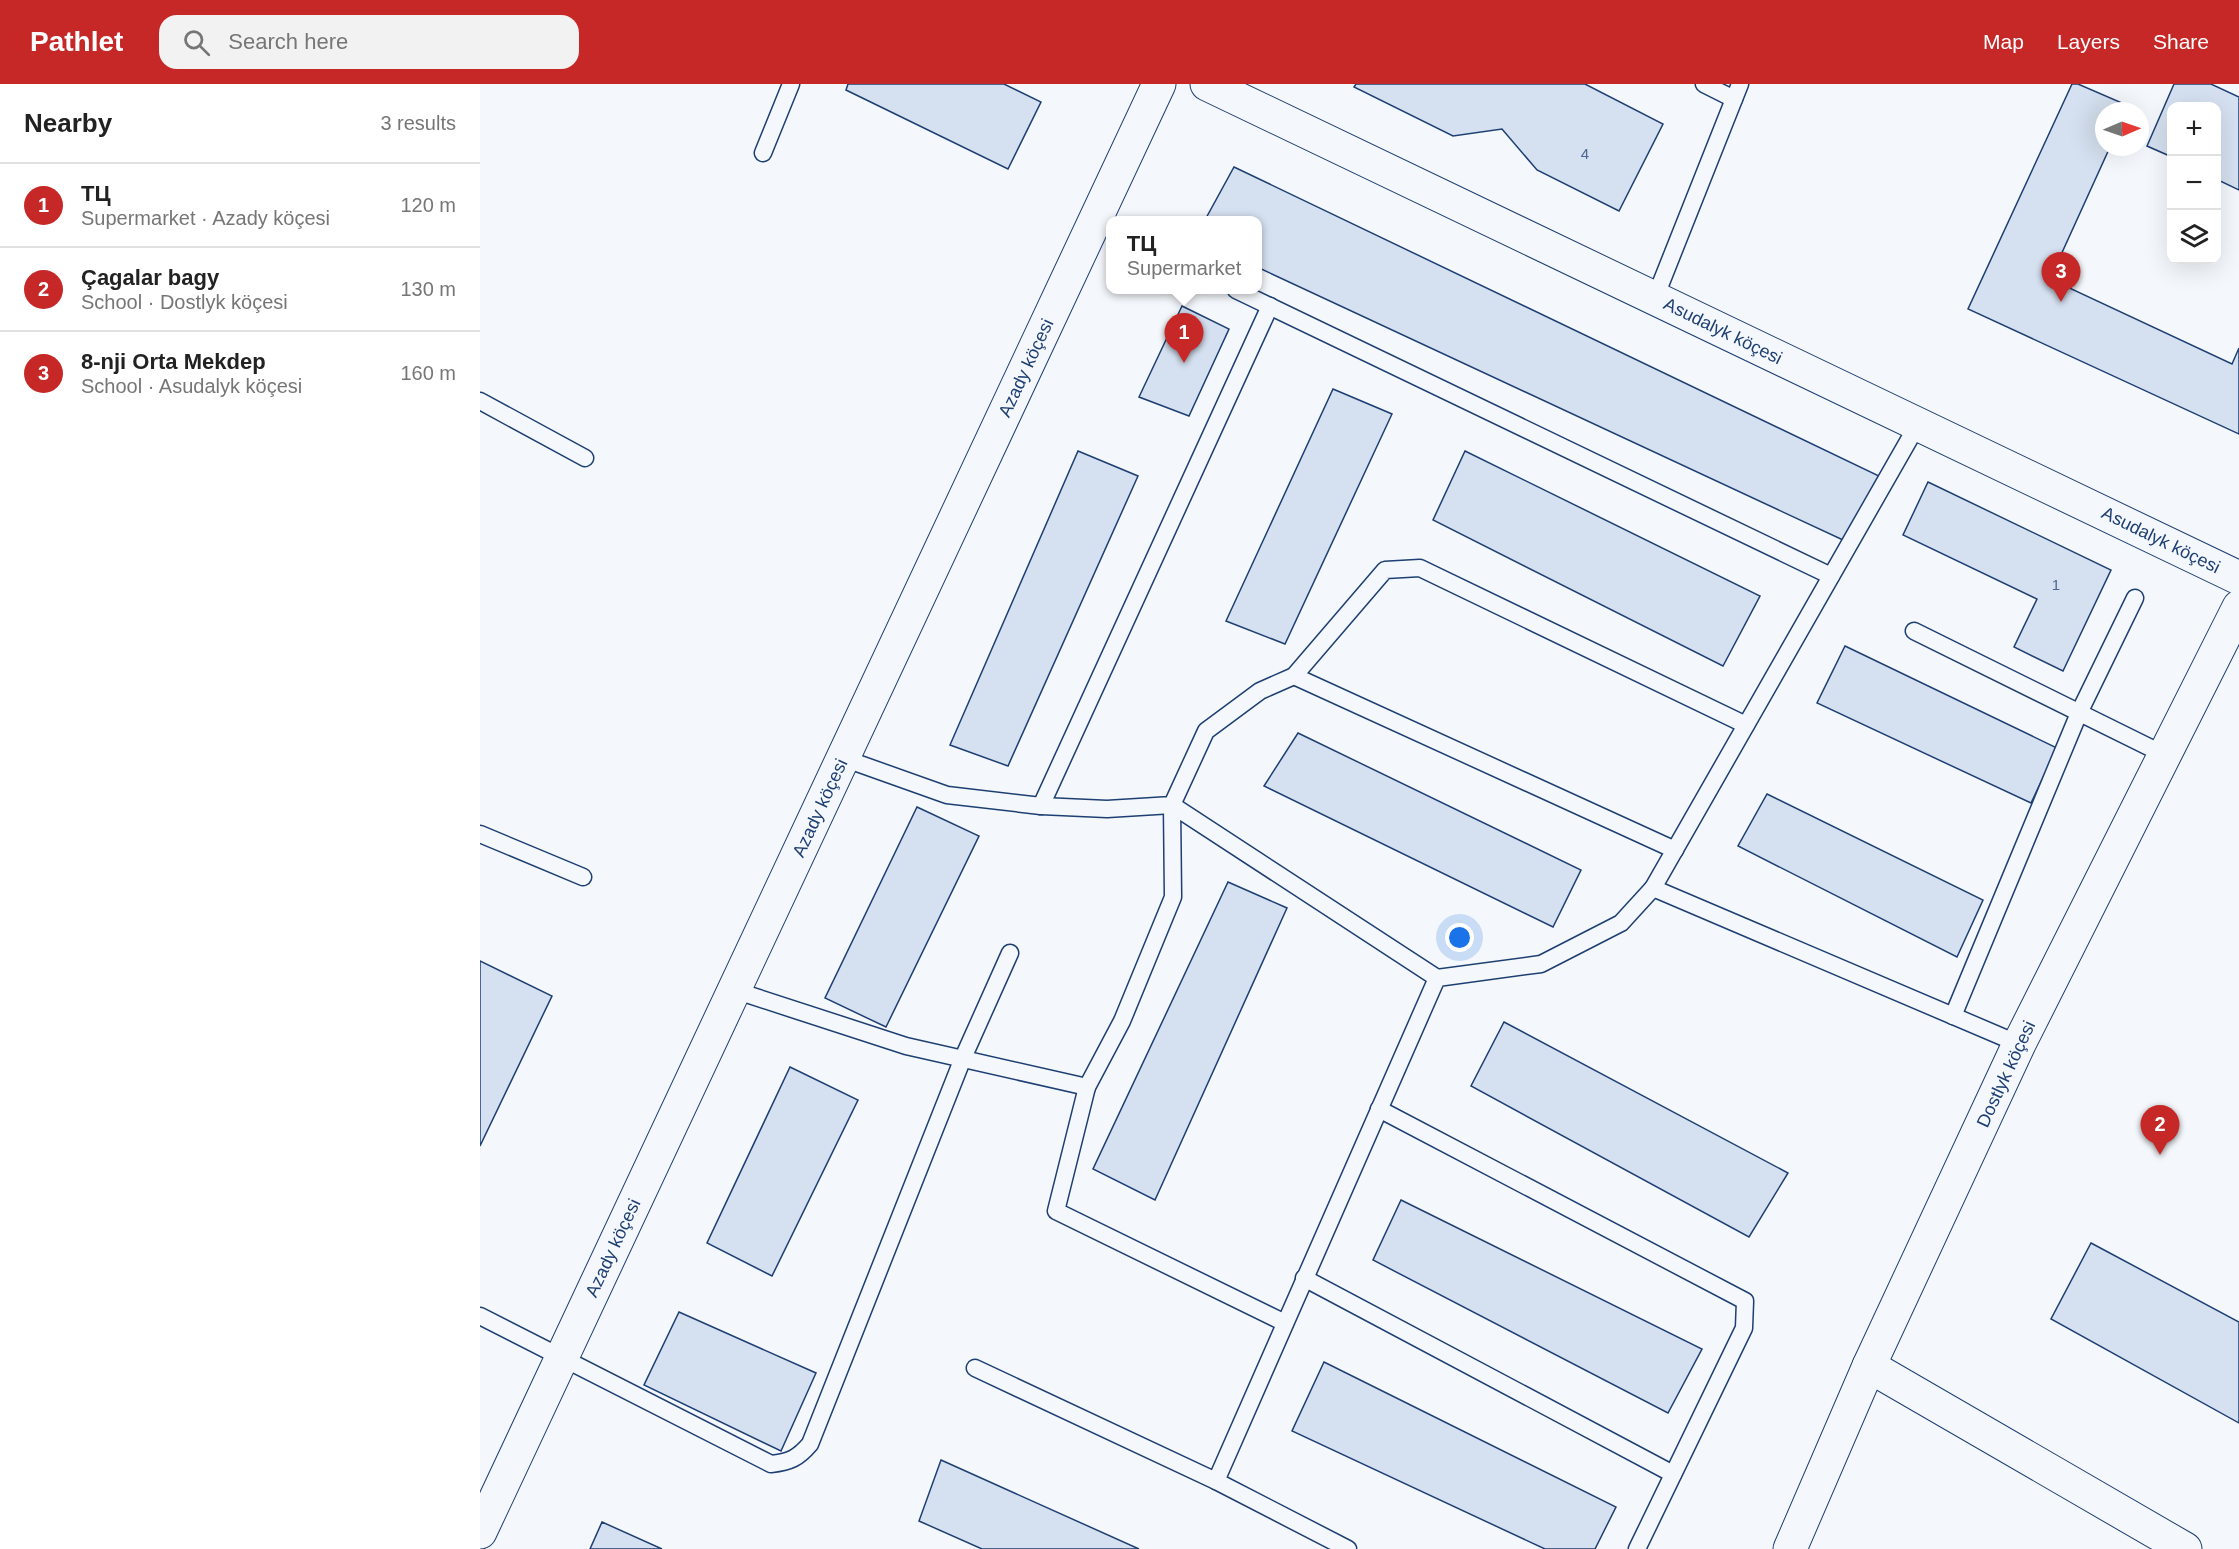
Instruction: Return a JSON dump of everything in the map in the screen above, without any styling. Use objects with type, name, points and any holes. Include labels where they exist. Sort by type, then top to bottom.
[{"type":"street","name":"Azady köçesi","points":[[1107,216],[1159,84]]},
{"type":"street","name":"Asudalyk köçesi","points":[[1207,84],[2239,578]]},
{"type":"street","name":"Azady köçesi","points":[[480,1532],[843,758],[1103,225]]},
{"type":"street","name":"Dostlyk köçesi","points":[[1790,1549],[1869,1366],[2019,1044],[2239,607]]},
{"type":"street","points":[[1869,1366],[2185,1549]]},
{"type":"lane","points":[[763,153],[792,84]]},
{"type":"lane","points":[[1655,298],[1737,92],[1704,84]]},
{"type":"lane","points":[[1244,294],[1831,576]]},
{"type":"lane","points":[[1041,806],[1270,306]]},
{"type":"lane","points":[[480,401],[585,459]]},
{"type":"lane","points":[[843,758],[947,795],[1041,806],[1107,809],[1172,805],[1437,978],[1541,964],[1622,923],[1653,888],[1918,424]]},
{"type":"lane","points":[[1285,1323],[1056,1211],[1087,1087],[1122,1021],[1173,897],[1172,805],[1206,731],[1260,692],[1294,676],[1385,570],[1420,568],[1746,725]]},
{"type":"lane","points":[[1953,1016],[2079,713],[2135,598]]},
{"type":"lane","points":[[1914,631],[2164,755]]},
{"type":"lane","points":[[1294,676],[1675,850]]},
{"type":"lane","points":[[480,834],[583,877]]},
{"type":"lane","points":[[1653,888],[2019,1044]]},
{"type":"lane","points":[[480,1316],[771,1464],[789,1462],[801,1455],[810,1444],[963,1058],[1010,952]]},
{"type":"lane","points":[[1216,1481],[1437,978]]},
{"type":"lane","points":[[735,990],[906,1046],[1087,1087]]},
{"type":"lane","points":[[1379,1109],[1745,1301],[1744,1328],[1637,1549]]},
{"type":"lane","points":[[1305,1278],[1673,1474]]},
{"type":"lane","points":[[975,1368],[1216,1481],[1348,1549]]},
{"type":"building","points":[[848,84],[1004,84],[1041,102],[1008,169],[846,90]]},
{"type":"building","points":[[1356,84],[1585,84],[1663,124],[1619,211],[1537,170],[1502,129],[1453,136],[1354,87]]},
{"type":"building","points":[[2072,84],[2078,84],[2120,102],[2095,102],[2095,156],[2106,156],[2050,279],[2232,364],[2239,348],[2239,434],[1968,309]]},
{"type":"building","points":[[2174,84],[2211,84],[2239,97],[2239,190],[2221,181],[2221,102],[2167,102],[2167,155],[2149,147],[2149,141]]},
{"type":"building","points":[[1234,167],[1879,476],[1843,540],[1262,269],[1262,216],[1207,216]]},
{"type":"building","points":[[1182,306],[1229,329],[1189,416],[1139,397]]},
{"type":"building","points":[[1333,389],[1392,414],[1285,644],[1226,621]]},
{"type":"building","points":[[1078,451],[1138,476],[1008,766],[950,745]]},
{"type":"building","points":[[1465,451],[1760,596],[1723,666],[1433,520]]},
{"type":"building","points":[[1928,482],[2111,570],[2063,671],[2014,647],[2037,599],[1903,535]]},
{"type":"building","points":[[1845,646],[2057,748],[2031,803],[1817,703]]},
{"type":"building","points":[[1298,733],[1581,870],[1553,927],[1264,786]]},
{"type":"building","points":[[1767,794],[1983,900],[1957,957],[1738,846]]},
{"type":"building","points":[[917,807],[979,836],[886,1027],[825,998]]},
{"type":"building","points":[[1228,882],[1287,908],[1155,1200],[1093,1169]]},
{"type":"building","points":[[480,961],[552,996],[480,1146]]},
{"type":"building","points":[[1504,1022],[1788,1173],[1749,1237],[1471,1086]]},
{"type":"building","points":[[790,1067],[858,1100],[772,1276],[707,1243]]},
{"type":"building","points":[[1401,1200],[1702,1349],[1668,1413],[1373,1260]]},
{"type":"building","points":[[2091,1243],[2239,1322],[2239,1423],[2051,1319]]},
{"type":"building","points":[[679,1312],[816,1373],[781,1451],[644,1385]]},
{"type":"building","points":[[1324,1362],[1616,1507],[1595,1549],[1545,1549],[1292,1431]]},
{"type":"building","points":[[941,1460],[1139,1549],[982,1549],[919,1521]]},
{"type":"building","points":[[602,1522],[662,1549],[590,1549]]},
{"type":"place","name":"8-nji Orta Mekdep","points":[[2061,302]]},
{"type":"place","name":"ТЦ","points":[[1184,363]]},
{"type":"place","name":"Çagalar bagy","points":[[2160,1155]]}]
